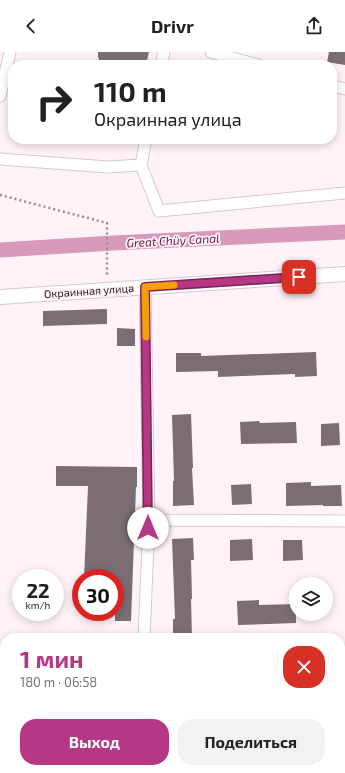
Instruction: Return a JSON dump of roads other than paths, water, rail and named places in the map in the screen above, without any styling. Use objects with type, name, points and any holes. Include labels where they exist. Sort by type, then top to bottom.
[{"type":"street","points":[[211,52],[240,60]]},
{"type":"street","points":[[0,96],[8,61]]},
{"type":"street","points":[[145,144],[141,165],[159,211],[345,193]]},
{"type":"street","points":[[0,159],[108,167],[141,165]]},
{"type":"street","name":"Окраинная улица","points":[[0,297],[345,274]]},
{"type":"street","points":[[144,633],[149,520],[145,287]]},
{"type":"street","points":[[149,520],[345,521]]},
{"type":"waterway","name":"Great Chüy Canal","points":[[0,250],[345,232]]}]
